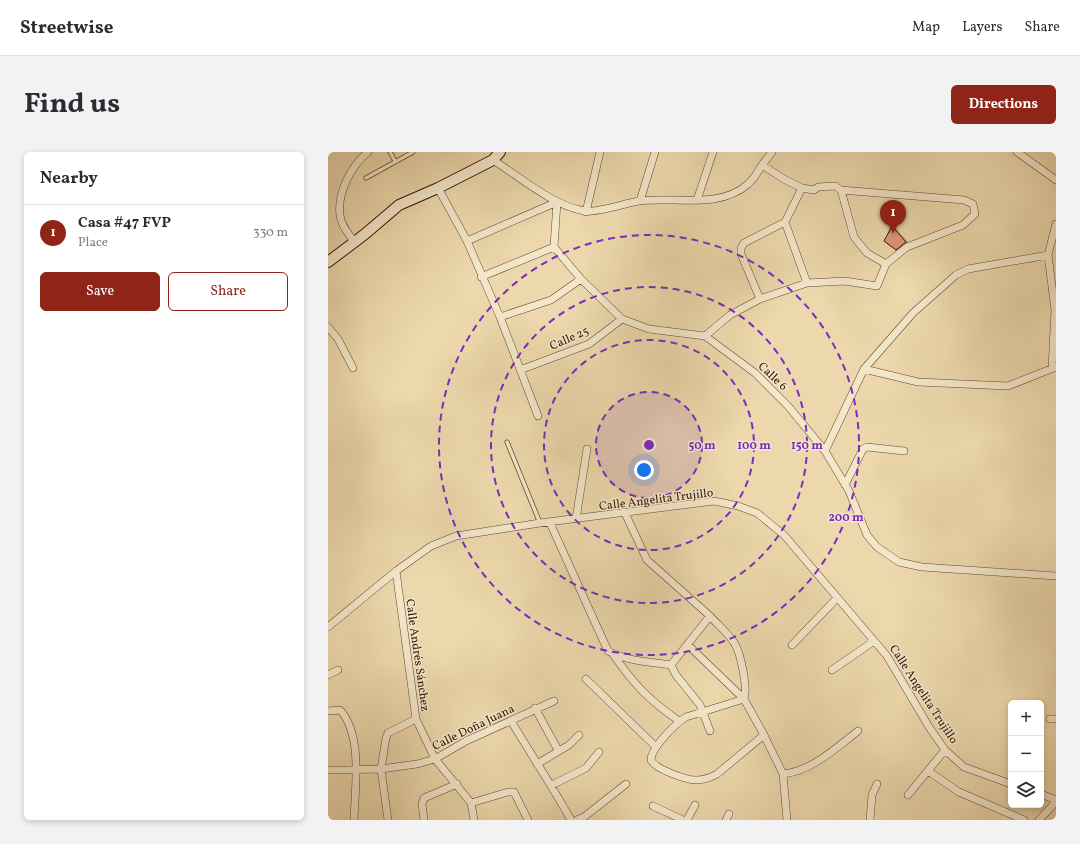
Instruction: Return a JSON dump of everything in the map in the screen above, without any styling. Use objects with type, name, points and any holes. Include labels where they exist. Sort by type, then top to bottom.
[{"type":"main road","points":[[328,262],[355,243],[399,205],[438,188],[493,160],[500,152]]},
{"type":"street","points":[[355,243],[344,227],[340,216],[340,199],[350,175],[356,165],[368,152]]},
{"type":"street","points":[[586,212],[600,152]]},
{"type":"street","points":[[640,201],[655,152]]},
{"type":"street","points":[[697,200],[713,152]]},
{"type":"street","points":[[493,160],[557,202],[586,212],[640,201],[697,200],[723,197],[741,189],[754,178],[772,152]]},
{"type":"street","points":[[1017,152],[1056,180]]},
{"type":"street","points":[[705,336],[730,315],[760,299],[807,283],[845,282],[877,286],[886,264],[907,247],[963,225],[975,214],[973,204],[964,200],[840,190],[835,186],[825,185],[818,186],[814,190],[802,188],[762,165]]},
{"type":"street","points":[[438,188],[467,241],[500,318],[538,416]]},
{"type":"street","points":[[760,299],[741,254],[741,248],[744,244],[785,222],[802,188]]},
{"type":"street","points":[[840,190],[854,237],[867,253],[886,264]]},
{"type":"street","points":[[467,241],[557,202]]},
{"type":"street","points":[[482,277],[554,247],[557,202]]},
{"type":"street","points":[[785,222],[807,283]]},
{"type":"street","points":[[864,369],[918,382],[1008,386],[1054,368],[1055,310],[1048,255],[1056,224]]},
{"type":"street","name":"Calle 6","points":[[554,247],[581,280],[622,319],[649,329],[705,336],[755,373],[788,406],[825,451],[845,485],[867,535],[877,547],[899,562],[922,566],[1056,576]]},
{"type":"street","points":[[825,451],[864,369],[913,313],[956,275],[968,269],[1048,255]]},
{"type":"street","points":[[500,318],[551,300],[581,280]]},
{"type":"street","name":"Calle 25","points":[[520,370],[589,344],[622,319]]},
{"type":"street","points":[[328,327],[338,339],[353,368]]},
{"type":"street","points":[[845,485],[863,449],[871,448],[904,451]]},
{"type":"street","points":[[576,519],[587,449]]},
{"type":"street","name":"Calle Angelita Trujillo","points":[[328,627],[396,571],[431,546],[456,536],[540,523],[550,523],[714,501],[738,506],[757,513],[784,535],[887,656],[929,727],[945,750],[964,767],[1008,783]]},
{"type":"street","points":[[625,513],[637,535],[643,556],[710,616],[735,645],[745,682],[746,693],[744,699]]},
{"type":"street","points":[[550,523],[560,541],[595,625],[608,651],[613,654],[645,662],[671,665]]},
{"type":"street","name":"Calle Andrés Sánchez","points":[[396,571],[416,719],[435,759],[471,803],[474,820]]},
{"type":"street","points":[[792,645],[837,598]]},
{"type":"street","points":[[671,665],[710,616]]},
{"type":"street","points":[[832,670],[874,641]]},
{"type":"street","points":[[688,645],[744,699],[764,734],[783,774],[787,820]]},
{"type":"street","points":[[613,654],[629,679],[654,703],[679,721]]},
{"type":"street","points":[[671,665],[676,675],[700,705],[710,731]]},
{"type":"street","points":[[328,675],[338,670]]},
{"type":"street","points":[[586,680],[656,747]]},
{"type":"street","points":[[744,699],[702,710],[679,721],[656,747],[651,757],[652,763],[682,777],[694,780],[708,779],[717,774],[764,734]]},
{"type":"street","name":"Calle Doña Juana","points":[[328,770],[381,768],[417,764],[435,759],[466,741],[554,700]]},
{"type":"street","points":[[535,708],[558,750]]},
{"type":"street","points":[[328,711],[340,710],[345,715],[352,732],[356,769],[354,820]]},
{"type":"street","points":[[388,820],[381,768],[388,733],[416,719]]},
{"type":"street","points":[[511,721],[537,764],[552,785],[571,820]]},
{"type":"street","points":[[783,774],[798,770],[822,759],[858,731]]},
{"type":"street","points":[[537,764],[558,750],[569,745],[579,735]]},
{"type":"street","points":[[908,795],[945,750]]},
{"type":"street","points":[[552,785],[586,768],[599,752]]},
{"type":"street","points":[[928,771],[959,792],[1024,820]]},
{"type":"street","points":[[424,820],[422,804],[424,798],[457,784]]},
{"type":"street","points":[[577,820],[584,817],[626,784]]},
{"type":"street","points":[[870,820],[872,795],[878,784]]},
{"type":"street","points":[[471,803],[508,792],[514,792],[528,820]]},
{"type":"street","points":[[1039,820],[1056,801],[1044,795]]},
{"type":"street","points":[[687,820],[695,805]]},
{"type":"street","points":[[653,806],[683,820]]},
{"type":"lane","points":[[390,152],[395,162]]},
{"type":"lane","points":[[366,178],[413,152]]},
{"type":"lane","points":[[507,442],[540,523]]},
{"type":"building","points":[[892,226],[906,242],[896,250],[884,241]]},
{"type":"place","name":"Casa #47 FVP","points":[[893,233]]}]
